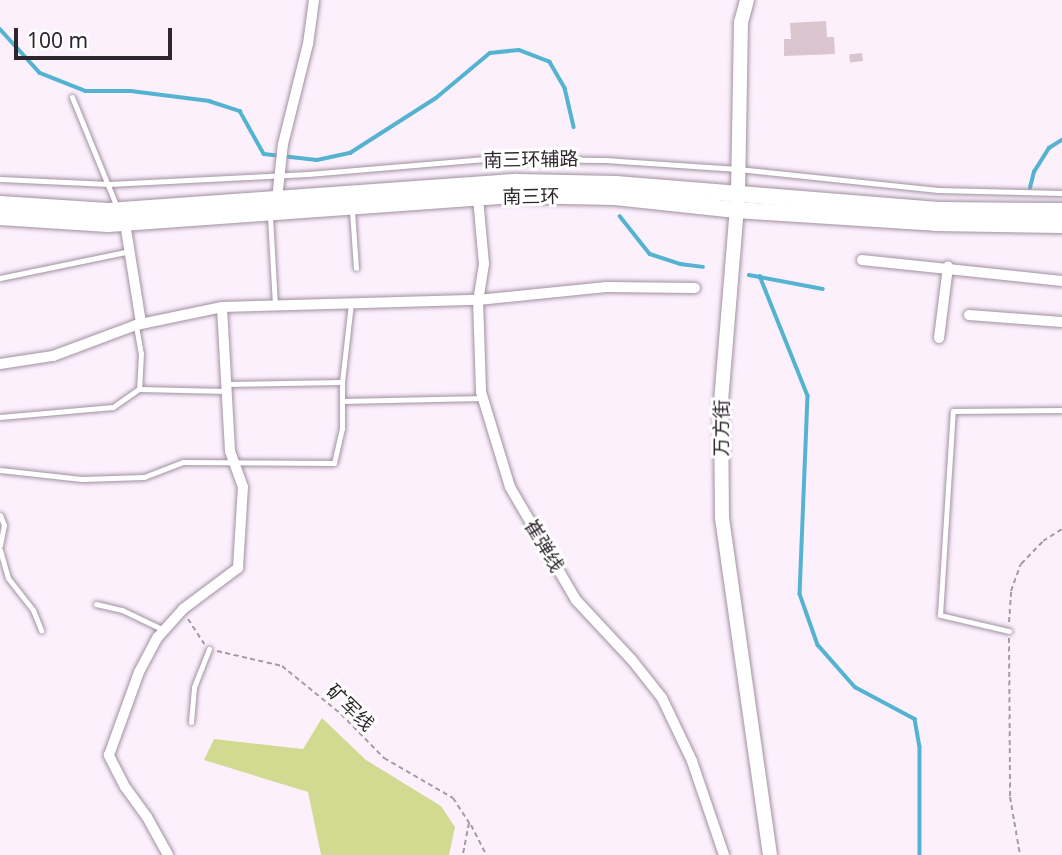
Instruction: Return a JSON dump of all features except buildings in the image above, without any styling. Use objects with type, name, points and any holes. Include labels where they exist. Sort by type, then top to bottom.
[{"type":"main road","name":"南三环","points":[[0,217],[122,217],[273,206],[516,182],[616,184],[737,202],[935,223],[1062,225]]},
{"type":"main road","name":"南三环","points":[[273,206],[352,207],[517,195],[938,210],[1062,211]]},
{"type":"main road","name":"南三环","points":[[0,204],[122,217]]},
{"type":"street","points":[[273,206],[283,144],[307,44],[314,0]]},
{"type":"street","name":"万方街","points":[[747,0],[741,22],[737,202],[721,404],[722,518],[770,855]]},
{"type":"street","name":"崔弹线","points":[[478,198],[484,264],[478,300],[483,398],[510,487],[538,540],[576,600],[632,660],[662,698],[692,761],[724,855]]},
{"type":"street","points":[[122,217],[130,251],[139,324]]},
{"type":"street","points":[[862,260],[1062,281]]},
{"type":"street","points":[[939,338],[948,267]]},
{"type":"street","points":[[0,364],[53,356],[139,324],[222,307],[478,300],[607,287],[695,288]]},
{"type":"street","points":[[168,855],[147,817],[125,788],[109,755],[139,673],[164,630],[183,609],[238,568],[243,487],[230,451],[222,307]]},
{"type":"street","points":[[969,315],[1062,322]]},
{"type":"lane","points":[[72,97],[122,217]]},
{"type":"lane","name":"南三环辅路","points":[[0,179],[109,184],[488,159],[605,160],[738,169],[938,190],[1062,193]]},
{"type":"lane","points":[[273,206],[275,305]]},
{"type":"lane","points":[[352,207],[356,268]]},
{"type":"lane","points":[[0,278],[130,251]]},
{"type":"lane","points":[[0,470],[82,479],[144,477],[183,462],[334,463],[342,428],[342,382],[351,303]]},
{"type":"lane","points":[[139,324],[139,388]]},
{"type":"lane","points":[[0,417],[113,407],[139,388],[227,388],[342,382]]},
{"type":"lane","points":[[342,401],[483,398]]},
{"type":"lane","points":[[1009,631],[940,615],[953,411],[1062,410]]},
{"type":"lane","points":[[0,515],[4,525],[0,548],[8,578],[33,610],[41,630]]},
{"type":"lane","points":[[96,604],[122,610],[164,630]]},
{"type":"lane","points":[[191,722],[194,688],[209,649]]},
{"type":"path","points":[[1020,855],[1010,797],[1011,591],[1021,564],[1043,541],[1062,529]]},
{"type":"path","points":[[183,609],[194,633],[209,649]]},
{"type":"path","name":"矿军线","points":[[209,649],[282,666],[341,714],[384,758],[453,798],[480,837],[486,855]]},
{"type":"path","points":[[463,855],[469,823]]},
{"type":"green space","points":[[322,718],[366,760],[441,806],[455,827],[449,855],[321,855],[308,792],[204,760],[214,739],[303,749]]},
{"type":"waterway","points":[[0,29],[40,73],[86,91],[131,91],[209,101],[240,111],[264,154],[317,160],[350,153],[436,98],[490,53],[519,50],[550,62],[565,88],[574,127]]},
{"type":"waterway","points":[[1030,188],[1034,172],[1049,148],[1062,140]]},
{"type":"waterway","points":[[620,216],[650,254],[680,264],[703,267]]},
{"type":"waterway","points":[[749,275],[823,289]]},
{"type":"waterway","points":[[760,276],[808,396],[800,594],[818,645],[855,687],[915,719],[920,746],[920,855]]}]
